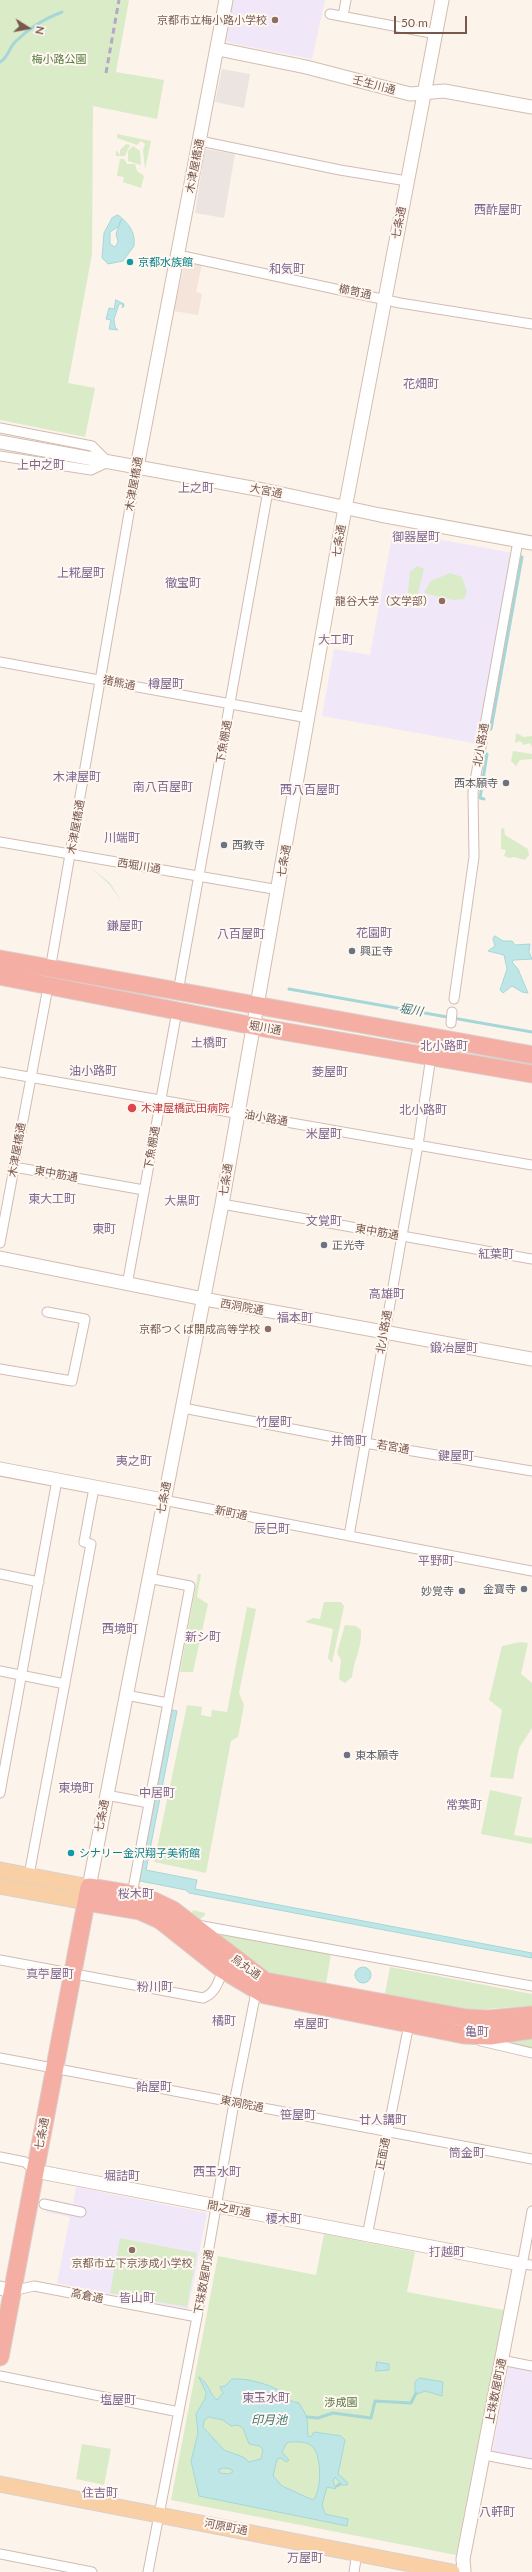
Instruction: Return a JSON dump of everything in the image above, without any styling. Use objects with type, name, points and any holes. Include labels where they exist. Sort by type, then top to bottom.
[{"type":"highway","name":"堀川通","points":[[0,959],[50,970],[532,1055]]},
{"type":"highway","name":"堀川通","points":[[0,976],[48,987],[254,1026],[532,1074]]},
{"type":"highway","points":[[0,983],[34,990],[48,987]]},
{"type":"highway","name":"烏丸通","points":[[87,1894],[132,1894],[152,1900],[173,1910],[256,1983]]},
{"type":"highway","name":"烏丸通","points":[[87,1894],[140,1911],[160,1920],[223,1970],[256,1983],[409,2024],[464,2035],[490,2036],[532,2030]]},
{"type":"highway","name":"七条通","points":[[0,2357],[6,2289],[35,2171],[87,1894]]},
{"type":"highway","name":"烏丸通","points":[[256,1983],[265,1981],[478,2019],[532,2015]]},
{"type":"highway","points":[[409,2024],[412,2007]]},
{"type":"main road","name":"烏丸通","points":[[0,1870],[29,1876],[87,1894]]},
{"type":"main road","name":"烏丸通","points":[[0,1886],[87,1894]]},
{"type":"main road","name":"河原町通","points":[[0,2484],[452,2572]]},
{"type":"street","name":"木津屋橋通","points":[[50,970],[102,680],[137,467],[218,49],[226,0]]},
{"type":"street","points":[[343,16],[346,0]]},
{"type":"street","name":"七条通","points":[[87,1894],[222,1204],[237,1113],[279,890],[345,507],[442,0]]},
{"type":"street","points":[[330,14],[436,34]]},
{"type":"street","name":"壬生川通","points":[[218,49],[306,67],[410,94],[425,91],[444,91],[532,107]]},
{"type":"street","points":[[200,141],[340,170],[407,182]]},
{"type":"street","name":"櫛笥通","points":[[178,255],[385,299],[532,324]]},
{"type":"street","points":[[0,428],[92,446],[108,462],[91,470],[0,456]]},
{"type":"street","name":"大宮通","points":[[0,442],[268,491],[532,543]]},
{"type":"street","name":"下魚棚通","points":[[178,992],[231,705],[268,491]]},
{"type":"street","name":"北小路通","points":[[454,999],[474,857],[473,792],[518,541]]},
{"type":"street","name":"猪熊通","points":[[0,662],[308,718]]},
{"type":"street","name":"西堀川通","points":[[0,842],[279,890]]},
{"type":"street","name":"木津屋橋通","points":[[0,1243],[48,987]]},
{"type":"street","name":"下魚棚通","points":[[127,1284],[177,1011]]},
{"type":"street","points":[[451,1023],[452,1012]]},
{"type":"street","name":"北小路通","points":[[349,1536],[418,1145],[431,1056]]},
{"type":"street","name":"油小路通","points":[[0,1072],[532,1165]]},
{"type":"street","name":"東中筋通","points":[[14,1167],[144,1190]]},
{"type":"street","name":"東中筋通","points":[[222,1204],[532,1259]]},
{"type":"street","name":"西洞院通","points":[[0,1258],[204,1299],[532,1359]]},
{"type":"street","points":[[0,1369],[72,1381],[84,1319],[47,1312]]},
{"type":"street","name":"若宮通","points":[[183,1408],[365,1443],[532,1471]]},
{"type":"street","name":"新町通","points":[[0,1469],[532,1571]]},
{"type":"street","points":[[0,1792],[57,1480]]},
{"type":"street","points":[[29,1876],[91,1544],[84,1542],[94,1488]]},
{"type":"street","points":[[0,1574],[39,1582]]},
{"type":"street","points":[[132,1894],[190,1586],[148,1578]]},
{"type":"street","points":[[0,1671],[65,1684]]},
{"type":"street","points":[[126,1695],[168,1704]]},
{"type":"street","points":[[106,1795],[149,1803]]},
{"type":"street","points":[[190,1924],[532,1986]]},
{"type":"street","points":[[0,1960],[203,1998],[211,1995],[215,1990],[223,1970]]},
{"type":"street","name":"下珠数屋町通","points":[[148,2572],[197,2317],[217,2207],[215,2201],[256,1983]]},
{"type":"street","name":"正面通","points":[[367,2236],[409,2024]]},
{"type":"street","points":[[464,2035],[495,2045],[532,2053]]},
{"type":"street","name":"東洞院通","points":[[0,2058],[532,2159]]},
{"type":"street","name":"間之町通","points":[[0,2157],[25,2162],[35,2171],[367,2236],[526,2264]]},
{"type":"street","points":[[44,2204],[81,2212]]},
{"type":"street","name":"上珠数屋町通","points":[[464,2572],[463,2559],[501,2360],[526,2264],[523,2260],[532,2211]]},
{"type":"street","name":"高倉通","points":[[6,2289],[34,2286],[197,2317]]},
{"type":"street","points":[[501,2360],[532,2366]]},
{"type":"street","points":[[0,2376],[179,2412]]},
{"type":"street","points":[[484,2455],[532,2464]]},
{"type":"street","points":[[354,2572],[357,2553]]},
{"type":"street","points":[[0,2554],[92,2572]]},
{"type":"shaded area","name":"京都市立梅小路小学校","points":[[233,0],[325,0],[312,59],[226,41]]},
{"type":"shaded area","points":[[222,69],[250,74],[244,108],[215,102]]},
{"type":"shaded area","points":[[205,149],[235,154],[224,218],[195,213]]},
{"type":"shaded area","points":[[185,261],[202,265],[196,292],[202,294],[198,315],[174,311]]},
{"type":"shaded area","name":"龍谷大学（文学部）","points":[[393,531],[513,553],[479,744],[322,716],[334,649],[370,655]]},
{"type":"shaded area","name":"京都市立下京渉成小学校","points":[[76,2187],[207,2213],[188,2310],[57,2283],[70,2217],[46,2212],[49,2199],[73,2204]]},
{"type":"shaded area","points":[[508,2365],[532,2370],[532,2461],[492,2453]]},
{"type":"green space","name":"梅小路公園","points":[[0,0],[129,0],[116,72],[164,80],[157,119],[93,106],[92,254],[68,383],[95,388],[85,437],[0,420]]},
{"type":"green space","points":[[117,134],[151,141],[145,169],[143,150],[145,144],[141,141],[137,145],[117,138]]},
{"type":"green space","points":[[126,144],[130,145],[125,156],[116,156],[116,150],[120,155],[120,150]]},
{"type":"green space","points":[[133,146],[140,151],[141,165],[128,161],[128,151]]},
{"type":"green space","points":[[120,159],[124,159],[127,164],[135,164],[137,171],[144,176],[141,188],[123,182],[124,177],[117,176]]},
{"type":"green space","points":[[418,566],[424,569],[416,601],[412,604],[407,601],[410,572]]},
{"type":"green space","points":[[450,573],[462,577],[467,592],[464,599],[453,600],[424,593],[431,581]]},
{"type":"green space","points":[[516,733],[524,737],[532,736],[532,747],[530,743],[524,745],[520,741],[515,743]]},
{"type":"green space","points":[[513,751],[532,754],[532,759],[520,760],[516,766],[511,761]]},
{"type":"green space","points":[[504,828],[505,835],[528,849],[529,855],[525,860],[504,856],[506,850],[501,849],[501,829]]},
{"type":"green space","points":[[90,867],[110,883],[122,902],[109,884]]},
{"type":"green space","points":[[198,1574],[201,1574],[197,1597],[208,1604],[193,1672],[180,1672]]},
{"type":"green space","points":[[324,1602],[341,1602],[344,1606],[332,1663],[328,1658],[333,1629],[305,1622],[313,1618],[320,1619]]},
{"type":"green space","points":[[247,1607],[256,1609],[239,1693],[244,1705],[238,1737],[231,1741],[206,1873],[154,1862],[187,1705],[202,1707],[201,1715],[211,1717],[212,1710],[227,1712]]},
{"type":"green space","points":[[345,1625],[356,1626],[361,1630],[361,1636],[352,1677],[345,1683],[339,1679],[341,1660],[337,1653]]},
{"type":"green space","points":[[521,1642],[528,1643],[521,1674],[532,1683],[532,1728],[519,1748],[513,1779],[490,1777],[502,1710],[489,1700],[502,1646]]},
{"type":"green space","points":[[490,1790],[522,1797],[514,1835],[532,1838],[532,1844],[481,1834]]},
{"type":"green space","points":[[193,1910],[205,1913],[205,1915],[199,1920],[191,1916]]},
{"type":"green space","points":[[224,1933],[331,1954],[326,1984],[264,1972],[220,1937]]},
{"type":"green space","points":[[390,1967],[532,1994],[532,2006],[473,2010],[385,1994]]},
{"type":"green space","points":[[532,2037],[532,2049],[502,2043]]},
{"type":"green space","name":"渉成園","points":[[324,2234],[415,2252],[407,2292],[504,2310],[456,2555],[171,2500],[218,2256],[316,2275]]},
{"type":"green space","points":[[120,2238],[197,2253],[187,2307],[110,2293]]},
{"type":"green space","points":[[82,2444],[111,2449],[104,2485],[76,2479]]},
{"type":"water","points":[[118,215],[128,224],[134,236],[134,246],[123,261],[108,264],[102,258],[104,233],[112,218]],"holes":[[[121,220],[116,234],[118,242],[115,247],[110,244],[110,232],[118,227]]]},
{"type":"water","points":[[116,300],[124,304],[122,308],[123,304],[119,304],[114,319],[115,327],[118,330],[109,329],[111,320],[106,319],[109,308],[114,309]]},
{"type":"water","points":[[495,936],[503,941],[512,941],[515,945],[530,944],[529,952],[532,959],[514,960],[512,962],[518,969],[528,993],[522,992],[512,986],[503,993],[500,990],[507,969],[504,955],[488,951],[495,946],[493,939]]},
{"type":"water","points":[[173,1710],[177,1711],[146,1870],[197,1880],[195,1889],[532,1953],[532,1958],[189,1893],[186,1890],[140,1881]]},
{"type":"water","points":[[363,1967],[370,1972],[371,1975],[366,1982],[363,1983],[356,1978],[355,1975],[360,1968]]},
{"type":"water","points":[[377,2362],[389,2364],[389,2370],[376,2371]]},
{"type":"water","name":"印月池","points":[[199,2377],[205,2382],[212,2395],[217,2400],[223,2393],[220,2387],[225,2386],[232,2379],[243,2379],[262,2383],[278,2390],[289,2400],[299,2403],[307,2417],[308,2436],[311,2437],[314,2432],[341,2436],[345,2440],[338,2474],[348,2483],[347,2485],[342,2485],[335,2477],[333,2481],[336,2489],[327,2487],[322,2505],[325,2514],[348,2519],[347,2526],[199,2496],[191,2461],[198,2433],[196,2414],[205,2399],[206,2393]],"holes":[[[209,2417],[223,2420],[231,2426],[238,2425],[243,2428],[249,2444],[260,2446],[263,2450],[261,2459],[249,2462],[243,2457],[224,2450],[203,2427],[204,2421]],[[290,2442],[310,2444],[318,2457],[320,2473],[318,2489],[313,2500],[282,2486],[273,2476],[277,2459],[281,2458],[286,2462],[289,2460],[282,2452],[286,2444]],[[224,2468],[231,2469],[233,2472],[229,2474],[220,2473],[219,2470]]]},
{"type":"water","points":[[420,2378],[443,2382],[442,2396],[425,2391],[418,2394],[415,2392],[415,2382]]},
{"type":"waterway","points":[[0,62],[5,58],[15,42],[26,32],[42,21],[62,12]]},
{"type":"waterway","points":[[491,729],[522,557]]},
{"type":"waterway","points":[[484,799],[480,798],[487,754]]},
{"type":"waterway","name":"堀川","points":[[289,989],[532,1032]]},
{"type":"waterway","points":[[307,2417],[318,2418],[333,2413],[371,2418],[375,2401],[411,2403],[416,2393]]},
{"type":"railway","points":[[106,73],[119,0]]},
{"type":"place","name":"京都市立梅小路小学校","points":[[275,20]]},
{"type":"place","name":"京都水族館","points":[[130,262]]},
{"type":"place","name":"龍谷大学（文学部）","points":[[442,601]]},
{"type":"place","name":"西本願寺","points":[[506,783]]},
{"type":"place","name":"西教寺","points":[[224,845]]},
{"type":"place","name":"興正寺","points":[[352,951]]},
{"type":"place","name":"木津屋橋武田病院","points":[[132,1108]]},
{"type":"place","name":"正光寺","points":[[324,1245]]},
{"type":"place","name":"京都つくば開成高等学校","points":[[268,1329]]},
{"type":"place","name":"金寶寺","points":[[524,1589]]},
{"type":"place","name":"妙覚寺","points":[[462,1591]]},
{"type":"place","name":"東本願寺","points":[[347,1755]]},
{"type":"place","name":"シナリー金沢翔子美術館","points":[[71,1853]]},
{"type":"place","name":"京都市立下京渉成小学校","points":[[132,2250]]},
{"type":"district","name":"西酢屋町","points":[[498,210]]},
{"type":"district","name":"和気町","points":[[287,269]]},
{"type":"district","name":"花畑町","points":[[421,384]]},
{"type":"district","name":"上中之町","points":[[41,465]]},
{"type":"district","name":"上之町","points":[[196,488]]},
{"type":"district","name":"御器屋町","points":[[416,537]]},
{"type":"district","name":"上糀屋町","points":[[81,573]]},
{"type":"district","name":"徹宝町","points":[[183,583]]},
{"type":"district","name":"大工町","points":[[336,640]]},
{"type":"district","name":"樽屋町","points":[[166,684]]},
{"type":"district","name":"木津屋町","points":[[77,777]]},
{"type":"district","name":"南八百屋町","points":[[163,787]]},
{"type":"district","name":"西八百屋町","points":[[310,790]]},
{"type":"district","name":"川端町","points":[[122,838]]},
{"type":"district","name":"鎌屋町","points":[[125,926]]},
{"type":"district","name":"花園町","points":[[374,933]]},
{"type":"district","name":"八百屋町","points":[[241,934]]},
{"type":"district","name":"土橋町","points":[[209,1043]]},
{"type":"district","name":"北小路町","points":[[444,1046]]},
{"type":"district","name":"油小路町","points":[[93,1071]]},
{"type":"district","name":"菱屋町","points":[[330,1072]]},
{"type":"district","name":"北小路町","points":[[423,1110]]},
{"type":"district","name":"米屋町","points":[[324,1134]]},
{"type":"district","name":"東大工町","points":[[52,1199]]},
{"type":"district","name":"大黒町","points":[[182,1201]]},
{"type":"district","name":"文覚町","points":[[324,1221]]},
{"type":"district","name":"東町","points":[[104,1229]]},
{"type":"district","name":"紅葉町","points":[[496,1254]]},
{"type":"district","name":"高雄町","points":[[387,1294]]},
{"type":"district","name":"福本町","points":[[295,1318]]},
{"type":"district","name":"鍛冶屋町","points":[[454,1348]]},
{"type":"district","name":"竹屋町","points":[[274,1422]]},
{"type":"district","name":"井筒町","points":[[349,1441]]},
{"type":"district","name":"鍵屋町","points":[[456,1456]]},
{"type":"district","name":"夷之町","points":[[134,1461]]},
{"type":"district","name":"辰巳町","points":[[272,1529]]},
{"type":"district","name":"平野町","points":[[436,1561]]},
{"type":"district","name":"西境町","points":[[120,1629]]},
{"type":"district","name":"新シ町","points":[[203,1637]]},
{"type":"district","name":"東境町","points":[[76,1788]]},
{"type":"district","name":"中居町","points":[[157,1793]]},
{"type":"district","name":"常葉町","points":[[464,1805]]},
{"type":"district","name":"桜木町","points":[[136,1894]]},
{"type":"district","name":"真苧屋町","points":[[50,1974]]},
{"type":"district","name":"粉川町","points":[[155,1987]]},
{"type":"district","name":"橘町","points":[[224,2021]]},
{"type":"district","name":"卓屋町","points":[[311,2024]]},
{"type":"district","name":"亀町","points":[[477,2032]]},
{"type":"district","name":"飴屋町","points":[[154,2087]]},
{"type":"district","name":"笹屋町","points":[[298,2115]]},
{"type":"district","name":"廿人講町","points":[[383,2120]]},
{"type":"district","name":"筒金町","points":[[467,2153]]},
{"type":"district","name":"西玉水町","points":[[217,2172]]},
{"type":"district","name":"堀詰町","points":[[122,2176]]},
{"type":"district","name":"榎木町","points":[[284,2219]]},
{"type":"district","name":"打越町","points":[[447,2252]]},
{"type":"district","name":"皆山町","points":[[137,2298]]},
{"type":"district","name":"東玉水町","points":[[266,2398]]},
{"type":"district","name":"塩屋町","points":[[118,2400]]},
{"type":"district","name":"住吉町","points":[[100,2493]]},
{"type":"district","name":"八軒町","points":[[497,2512]]},
{"type":"district","name":"万屋町","points":[[305,2558]]}]
